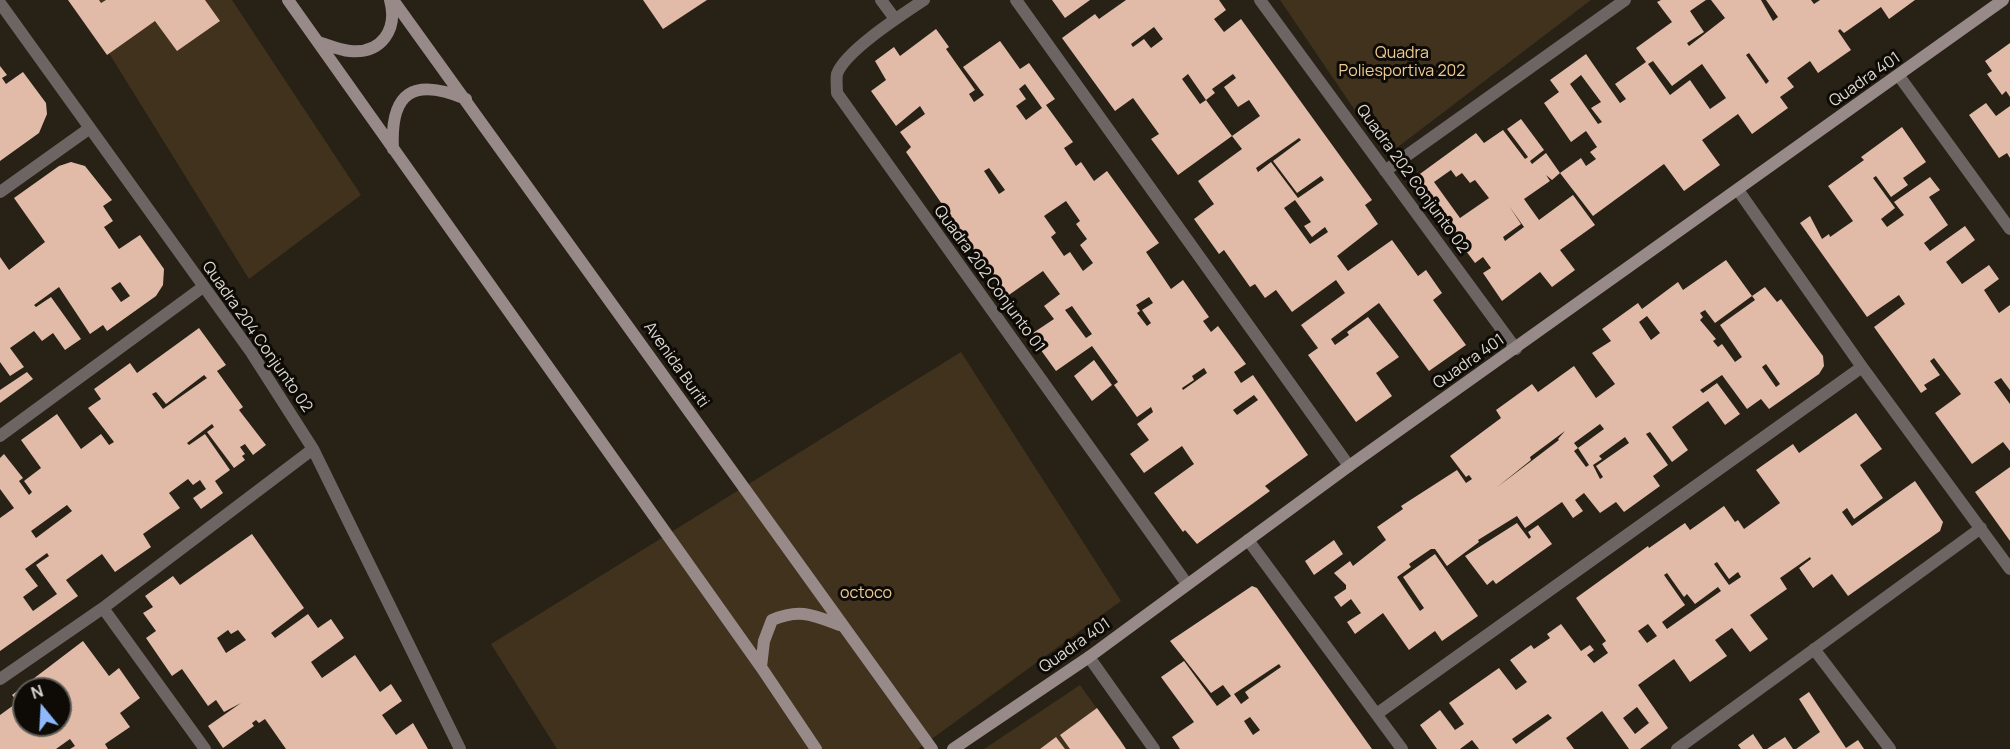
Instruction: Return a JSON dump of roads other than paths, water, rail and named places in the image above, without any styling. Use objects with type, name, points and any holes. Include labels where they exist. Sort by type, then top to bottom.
[{"type":"main road","points":[[288,0],[761,667],[816,749]]},
{"type":"main road","points":[[318,42],[350,51],[366,49],[383,42],[393,26],[392,0]]},
{"type":"main road","name":"Avenida Buriti","points":[[392,0],[467,99],[841,626],[932,749]]},
{"type":"main road","name":"Quadra 401","points":[[953,749],[1089,657],[1349,466],[2003,0]]},
{"type":"main road","points":[[393,150],[392,123],[397,105],[409,94],[424,88],[443,89],[467,99]]},
{"type":"main road","points":[[761,667],[764,640],[772,621],[791,612],[812,615],[841,626]]},
{"type":"street","points":[[881,0],[895,19]]},
{"type":"street","name":"Quadra 202 Conjunto 01","points":[[924,0],[895,19],[844,61],[837,75],[837,93],[1187,584]]},
{"type":"street","points":[[1016,0],[1349,466]]},
{"type":"street","name":"Quadra 202 Conjunto 02","points":[[1260,0],[1516,349]]},
{"type":"street","points":[[1385,171],[1625,0]]},
{"type":"street","name":"Quadra 204 Conjunto 02","points":[[0,3],[251,352],[313,449],[460,749]]},
{"type":"street","points":[[1899,76],[2010,229]]},
{"type":"street","points":[[0,192],[90,128]]},
{"type":"street","points":[[1738,190],[1862,367],[2010,569]]},
{"type":"street","points":[[0,436],[203,287]]},
{"type":"street","points":[[1378,712],[1862,367]]},
{"type":"street","points":[[0,679],[103,608],[313,449]]},
{"type":"street","points":[[1677,749],[1981,528]]},
{"type":"street","points":[[1248,540],[1378,712],[1402,749]]},
{"type":"street","points":[[103,608],[205,749]]},
{"type":"street","points":[[1814,649],[1890,749]]},
{"type":"street","points":[[1089,657],[1154,749]]},
{"type":"park label","name":"Quadra Poliesportiva 202","points":[[1402,63]]},
{"type":"park label","name":"octoco","points":[[866,594]]}]
